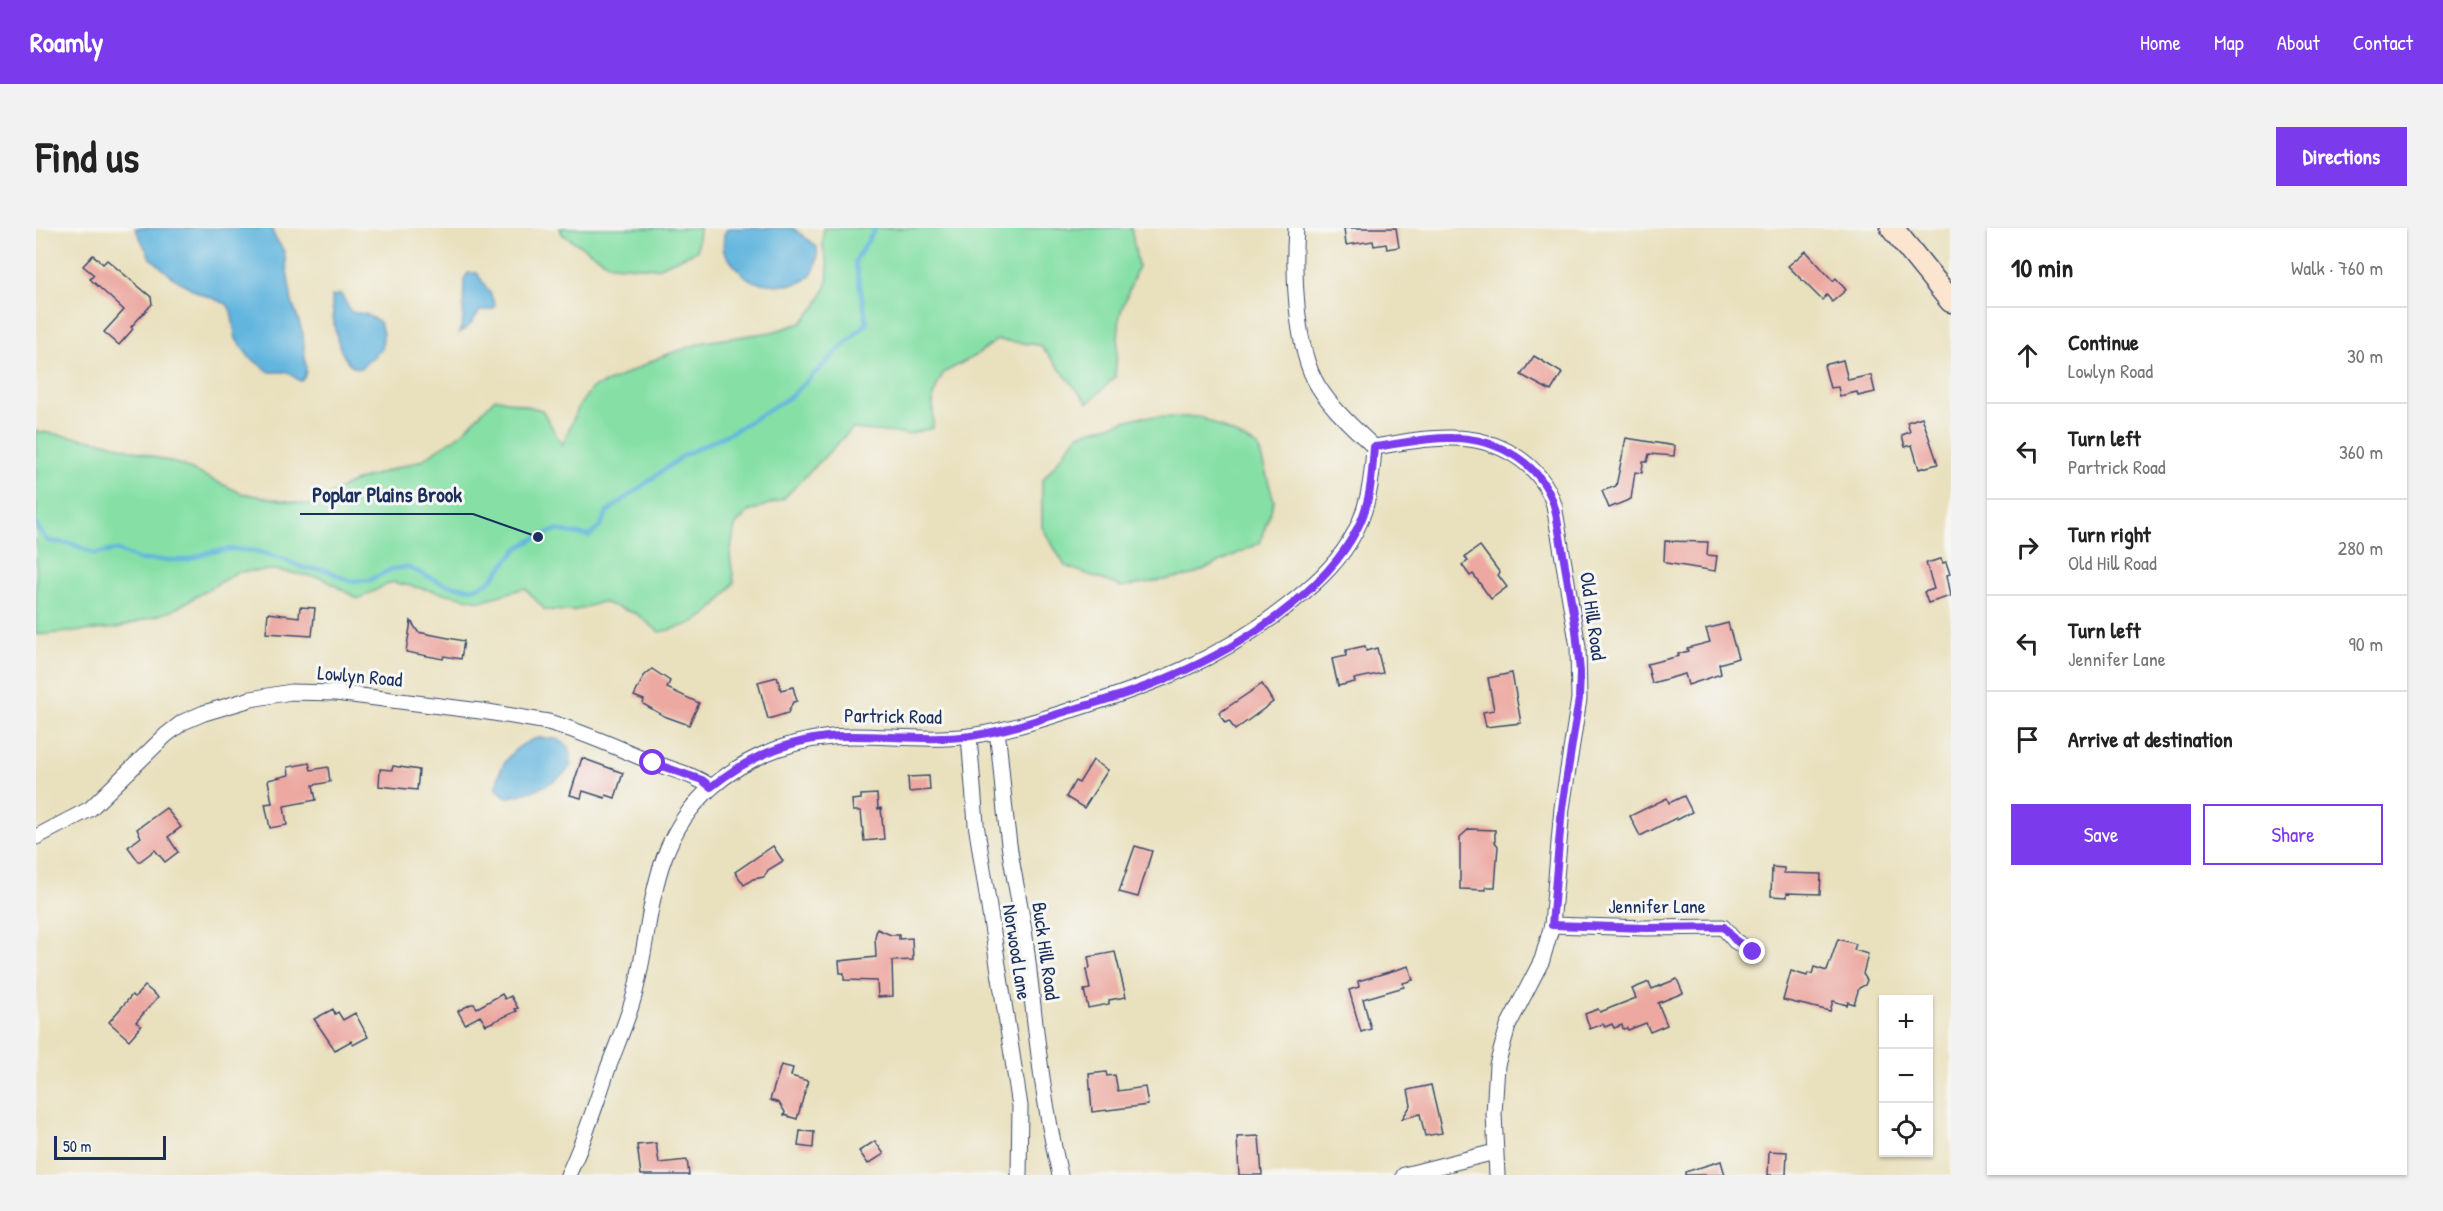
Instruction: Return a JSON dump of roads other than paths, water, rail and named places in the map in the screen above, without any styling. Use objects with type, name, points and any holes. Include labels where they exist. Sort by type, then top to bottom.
[{"type":"main road","points":[[1892,228],[1951,302]]},
{"type":"street","points":[[1296,228],[1295,253],[1300,322],[1309,367],[1319,387],[1332,405],[1374,447]]},
{"type":"street","name":"Old Hill Road","points":[[1374,447],[1445,438],[1482,442],[1506,451],[1526,463],[1540,476],[1552,497],[1576,630],[1580,672],[1579,699],[1562,808],[1552,925],[1537,973],[1509,1026],[1499,1054],[1494,1095],[1497,1175]]},
{"type":"street","name":"Partrick Road","points":[[568,1175],[584,1138],[635,994],[651,902],[662,860],[684,819],[711,787],[734,770],[759,756],[805,740],[850,736],[928,738],[997,732],[1128,693],[1175,675],[1221,651],[1276,615],[1329,569],[1349,542],[1363,517],[1368,499],[1374,447]]},
{"type":"street","name":"Lowlyn Road","points":[[36,837],[90,809],[166,735],[183,722],[204,712],[291,692],[356,695],[548,722],[573,729],[653,763],[687,774],[702,780],[711,787]]},
{"type":"street","name":"Buck Hill Road","points":[[997,732],[1005,789],[1008,836],[1026,942],[1044,1087],[1060,1175]]},
{"type":"street","name":"Norwood Lane","points":[[969,736],[976,824],[1020,1106],[1019,1175]]},
{"type":"street","name":"Jennifer Lane","points":[[1552,925],[1646,928],[1724,927],[1735,940],[1753,952]]},
{"type":"street","points":[[1404,1175],[1495,1152]]},
{"type":"water","points":[[135,228],[272,228],[274,236],[284,251],[292,302],[303,334],[306,371],[304,378],[300,381],[287,372],[270,372],[249,357],[236,339],[231,311],[227,304],[199,293],[172,277],[150,257]]},
{"type":"water","points":[[728,228],[793,228],[817,247],[815,268],[805,280],[789,285],[760,284],[753,281],[739,271],[723,250],[724,234]]},
{"type":"water","points":[[468,273],[477,273],[495,305],[493,309],[480,311],[469,326],[459,333],[463,321],[464,279]]},
{"type":"water","points":[[341,294],[351,312],[365,314],[380,322],[383,334],[382,349],[361,368],[353,366],[346,360],[337,340],[332,296]]},
{"type":"water","points":[[538,738],[557,739],[567,745],[571,761],[568,769],[543,786],[506,797],[497,789],[504,764],[515,750]]},
{"type":"waterway","points":[[36,525],[48,541],[73,544],[95,554],[116,550],[140,560],[187,560],[210,552],[232,549],[254,551],[278,557],[304,568],[326,570],[350,581],[370,580],[392,569],[407,567],[444,584],[472,589],[489,582],[518,548],[538,537],[556,530],[589,536],[600,527],[607,512],[684,455],[734,431],[790,397],[867,323],[855,261],[876,228]]},
{"type":"place","name":"Poplar Plains Brook","points":[[538,537]]}]
